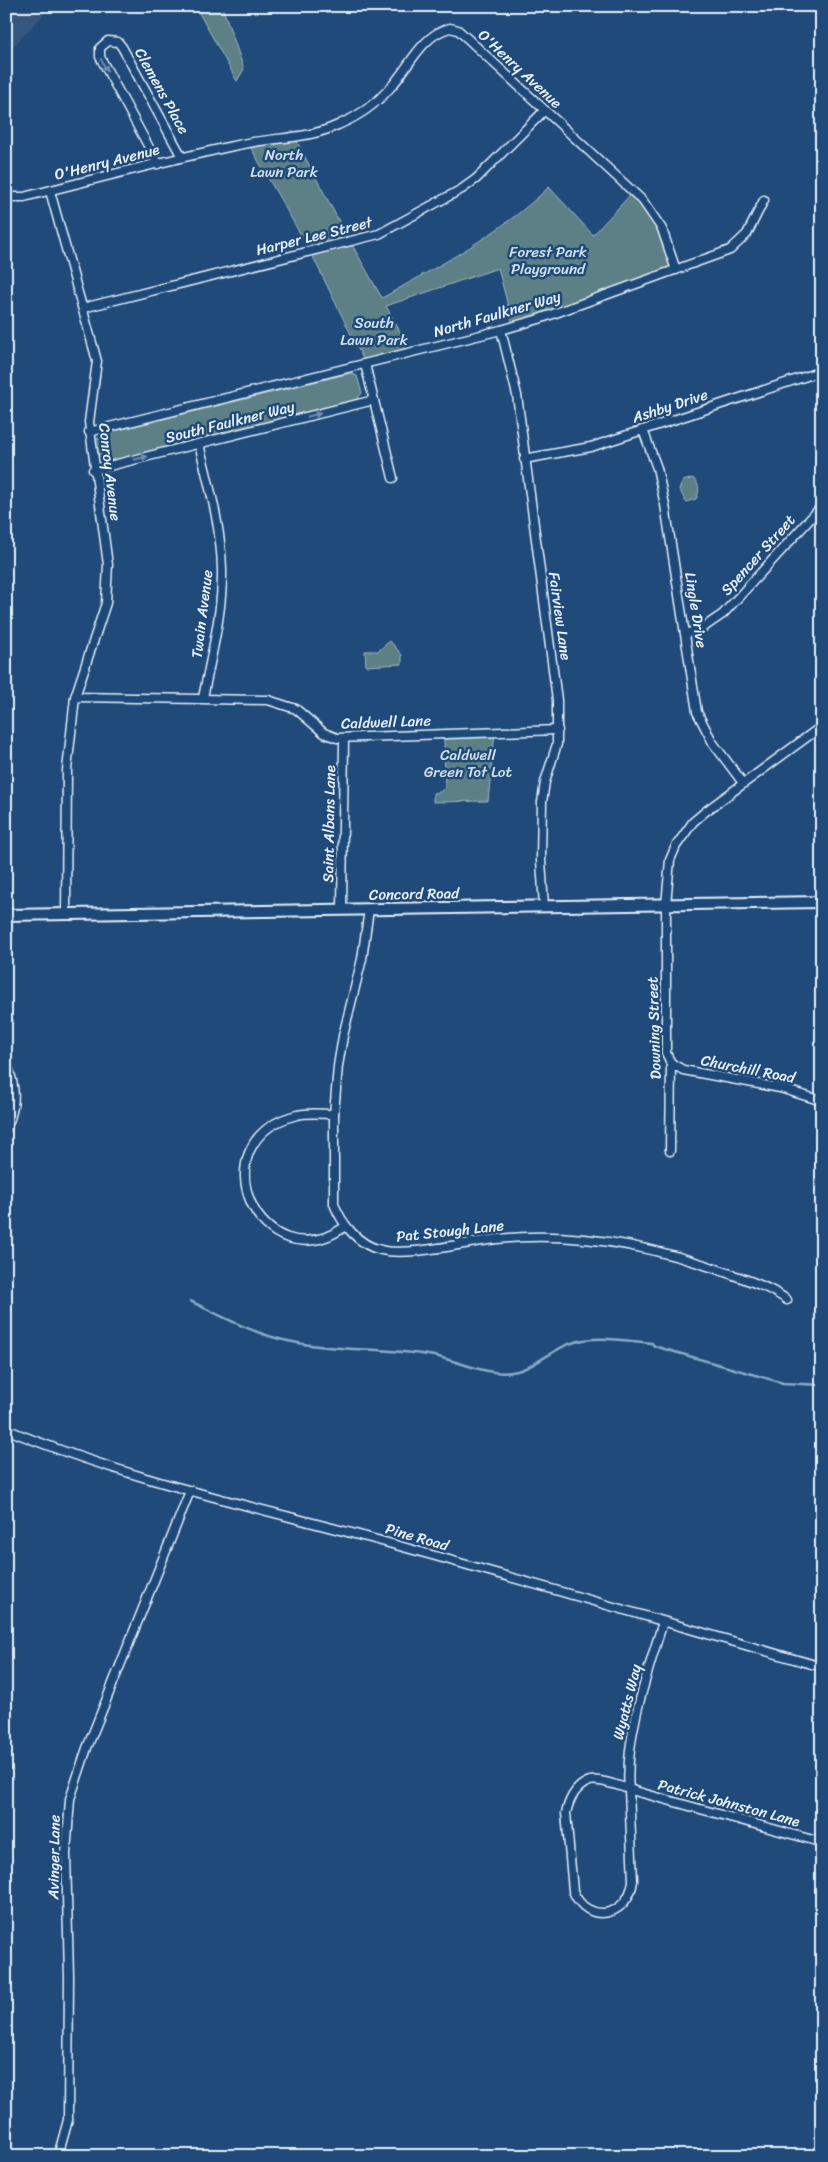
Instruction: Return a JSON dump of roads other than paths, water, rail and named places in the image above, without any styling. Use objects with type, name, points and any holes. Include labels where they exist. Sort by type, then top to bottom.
[{"type":"main road","name":"Concord Road","points":[[6,915],[822,902]]},
{"type":"street","name":"O'Henry Avenue","points":[[6,197],[24,198],[182,157],[258,140],[304,136],[341,124],[380,99],[432,36],[450,28],[458,30],[650,209],[662,229],[676,270]]},
{"type":"street","name":"Clemens Place","points":[[158,164],[100,57],[100,48],[108,41],[114,41],[122,47],[182,157]]},
{"type":"street","name":"Harper Lee Street","points":[[83,308],[379,234],[476,179],[544,111]]},
{"type":"street","name":"Conroy Avenue","points":[[50,191],[97,361],[89,432],[108,565],[108,592],[103,616],[75,697],[67,770],[66,914]]},
{"type":"street","name":"North Faulkner Way","points":[[89,432],[501,330],[720,255],[738,245],[747,234],[764,200]]},
{"type":"street","name":"Fairview Lane","points":[[501,330],[517,395],[557,700],[558,730],[556,749],[545,782],[542,802],[541,860],[544,907]]},
{"type":"street","points":[[365,364],[393,478]]},
{"type":"street","name":"Ashby Drive","points":[[524,459],[572,452],[822,372]]},
{"type":"street","name":"South Faulkner Way","points":[[94,470],[374,400]]},
{"type":"street","name":"Lingle Drive","points":[[643,430],[657,468],[665,504],[697,712],[713,743],[743,783]]},
{"type":"street","name":"Twain Avenue","points":[[199,444],[217,524],[222,569],[220,609],[203,698]]},
{"type":"street","name":"Spencer Street","points":[[686,634],[704,627],[723,614],[822,506]]},
{"type":"street","name":"Caldwell Lane","points":[[75,697],[203,698],[277,702],[296,709],[328,736],[344,738],[558,730]]},
{"type":"street","name":"Downing Street","points":[[670,1151],[671,1063],[666,1053],[666,905],[670,860],[685,832],[706,811],[822,726]]},
{"type":"street","name":"Saint Albans Lane","points":[[342,910],[344,738]]},
{"type":"street","name":"Pat Stough Lane","points":[[369,909],[362,959],[343,1036],[334,1114],[333,1199],[339,1216],[346,1226],[365,1244],[390,1252],[499,1239],[536,1237],[629,1245],[710,1266],[768,1288],[787,1300]]},
{"type":"street","points":[[6,1062],[15,1086],[6,1129]]},
{"type":"street","name":"Churchill Road","points":[[671,1063],[683,1070],[761,1084],[822,1101]]},
{"type":"street","points":[[334,1114],[298,1114],[276,1122],[266,1130],[250,1152],[246,1165],[245,1190],[257,1214],[265,1223],[284,1236],[306,1240],[320,1239],[346,1226]]},
{"type":"street","name":"Pine Road","points":[[6,1429],[68,1453],[190,1491],[373,1539],[822,1667]]},
{"type":"street","name":"Avinger Lane","points":[[58,2156],[68,2120],[70,2045],[66,1854],[70,1799],[87,1748],[190,1491]]},
{"type":"street","name":"Wyatts Way","points":[[628,1790],[598,1780],[589,1781],[574,1792],[569,1801],[566,1813],[573,1891],[576,1899],[591,1911],[612,1912],[627,1901],[631,1893],[629,1760],[634,1729],[663,1622]]},
{"type":"street","name":"Patrick Johnston Lane","points":[[628,1790],[822,1843]]},
{"type":"waterway","points":[[190,1301],[250,1329],[275,1338],[324,1347],[416,1353],[444,1358],[493,1372],[502,1373],[520,1370],[562,1347],[579,1341],[610,1339],[652,1343],[654,1346],[783,1383],[822,1385]]},
{"type":"park label","name":"North Lawn Park","points":[[284,164]]},
{"type":"park label","name":"Forest Park Playground","points":[[548,260]]},
{"type":"park label","name":"South Lawn Park","points":[[374,332]]},
{"type":"park label","name":"Caldwell Green Tot Lot","points":[[468,764]]}]
